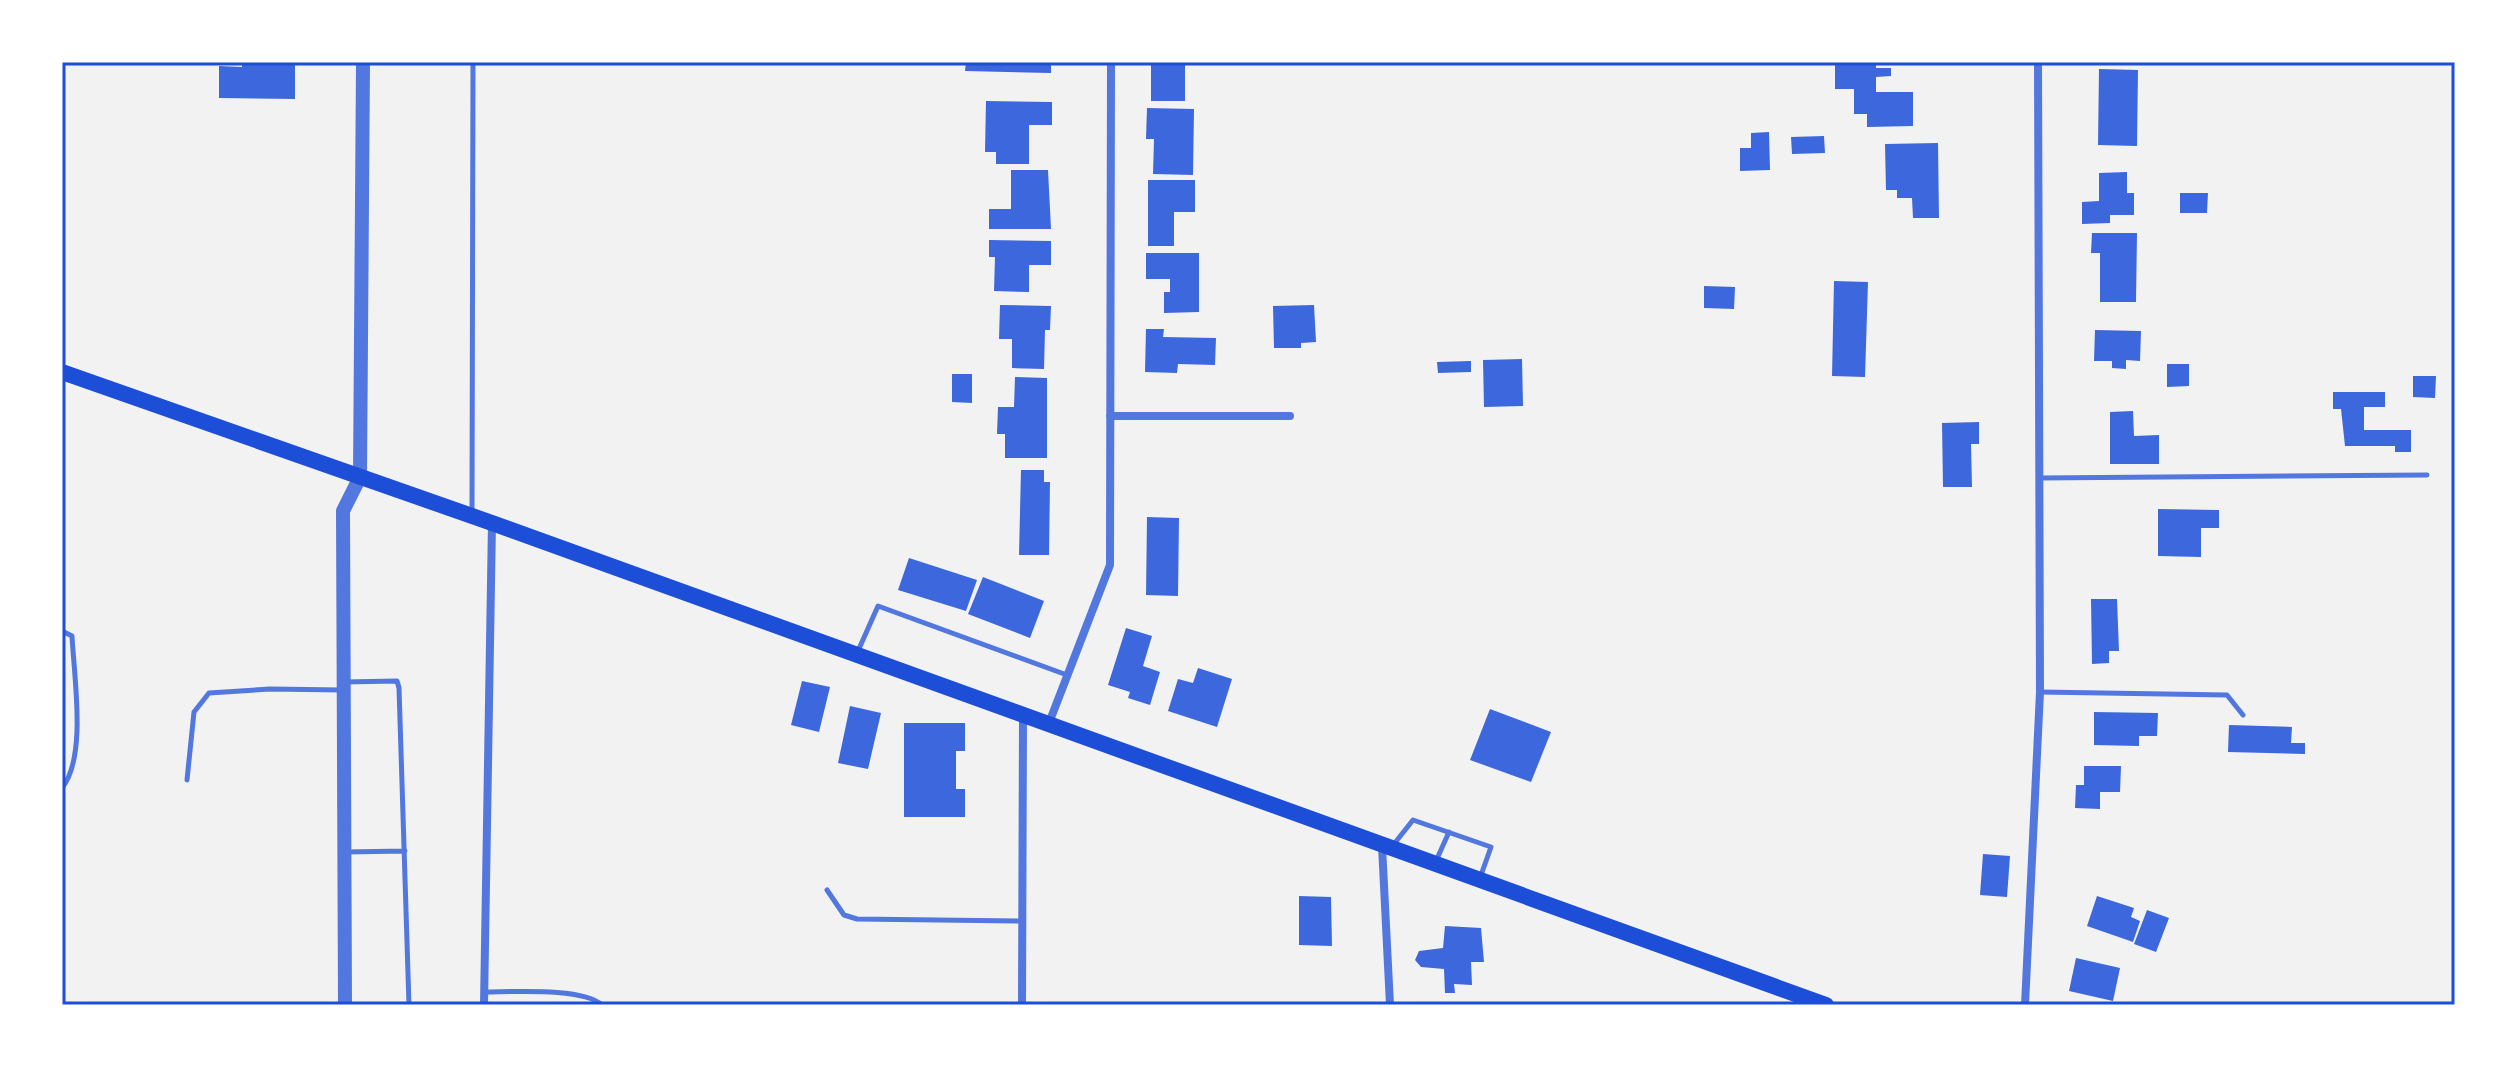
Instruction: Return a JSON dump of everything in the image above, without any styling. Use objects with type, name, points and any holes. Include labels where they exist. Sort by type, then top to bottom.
[{"type":"main road","points":[[62,372],[492,523],[1826,1005]]},
{"type":"street","points":[[345,1005],[343,511],[360,477],[363,62]]},
{"type":"street","points":[[1049,723],[1110,565],[1111,62]]},
{"type":"street","points":[[2025,1005],[2040,692],[2038,62]]},
{"type":"street","points":[[1110,416],[1290,416]]},
{"type":"street","points":[[484,1005],[492,523]]},
{"type":"street","points":[[1022,1005],[1023,714]]},
{"type":"street","points":[[1387,846],[1390,1005]]},
{"type":"lane","points":[[472,516],[473,62]]},
{"type":"lane","points":[[2039,478],[2427,475]]},
{"type":"lane","points":[[857,654],[878,606],[1067,675]]},
{"type":"lane","points":[[62,631],[72,636],[76,755],[70,777],[62,788]]},
{"type":"lane","points":[[187,780],[194,712],[209,693],[397,681],[409,1005]]},
{"type":"lane","points":[[2040,692],[2227,695],[2243,715]]},
{"type":"lane","points":[[1387,846],[1413,820],[1449,832],[1491,847],[1480,879]]},
{"type":"lane","points":[[1435,863],[1449,832]]},
{"type":"lane","points":[[344,852],[405,851]]},
{"type":"lane","points":[[827,890],[844,915],[857,919],[1022,921]]},
{"type":"lane","points":[[484,992],[578,995],[594,997],[602,1005]]},
{"type":"building","points":[[242,62],[295,62],[295,99],[219,98],[219,66],[242,67]]},
{"type":"building","points":[[966,62],[1051,62],[1051,73],[965,71]]},
{"type":"building","points":[[1151,62],[1185,62],[1185,101],[1151,101]]},
{"type":"building","points":[[1835,62],[1876,62],[1876,68],[1891,68],[1891,76],[1876,77],[1876,92],[1913,92],[1913,126],[1867,127],[1867,114],[1854,114],[1854,89],[1835,89]]},
{"type":"building","points":[[2099,69],[2138,70],[2137,146],[2098,145]]},
{"type":"building","points":[[986,101],[1052,102],[1052,125],[1029,125],[1029,164],[996,164],[996,152],[985,152]]},
{"type":"building","points":[[1147,108],[1194,109],[1193,175],[1153,174],[1154,139],[1146,139]]},
{"type":"building","points":[[1769,132],[1770,170],[1740,171],[1740,148],[1751,148],[1751,133]]},
{"type":"building","points":[[1824,136],[1825,153],[1792,154],[1791,137]]},
{"type":"building","points":[[1938,143],[1939,218],[1913,218],[1912,198],[1897,198],[1897,190],[1886,190],[1885,144]]},
{"type":"building","points":[[1011,170],[1048,170],[1051,229],[989,229],[989,209],[1011,209]]},
{"type":"building","points":[[2127,172],[2127,193],[2134,193],[2134,215],[2110,215],[2110,223],[2082,224],[2082,202],[2099,201],[2099,173]]},
{"type":"building","points":[[1148,180],[1195,180],[1195,212],[1174,212],[1174,246],[1148,246]]},
{"type":"building","points":[[2180,193],[2208,193],[2207,213],[2180,213]]},
{"type":"building","points":[[2092,233],[2137,233],[2136,302],[2100,302],[2100,253],[2091,253]]},
{"type":"building","points":[[989,240],[1051,241],[1051,265],[1029,265],[1029,292],[994,291],[995,257],[989,257]]},
{"type":"building","points":[[1146,253],[1199,253],[1199,312],[1164,313],[1164,292],[1170,292],[1170,279],[1146,279]]},
{"type":"building","points":[[1834,281],[1868,282],[1865,377],[1832,376]]},
{"type":"building","points":[[1704,286],[1735,287],[1734,309],[1704,308]]},
{"type":"building","points":[[1000,305],[1051,306],[1050,330],[1045,330],[1044,369],[1012,368],[1012,339],[999,339]]},
{"type":"building","points":[[1314,305],[1316,342],[1301,343],[1301,348],[1274,348],[1273,306]]},
{"type":"building","points":[[1146,329],[1164,329],[1163,337],[1216,338],[1215,365],[1178,364],[1177,373],[1145,372]]},
{"type":"building","points":[[2095,330],[2141,331],[2140,361],[2126,360],[2126,369],[2112,368],[2112,361],[2094,361]]},
{"type":"building","points":[[1522,359],[1523,406],[1484,407],[1483,360]]},
{"type":"building","points":[[1471,361],[1471,372],[1438,373],[1437,362]]},
{"type":"building","points":[[2167,364],[2189,364],[2189,386],[2167,387]]},
{"type":"building","points":[[952,374],[972,374],[972,403],[952,402]]},
{"type":"building","points":[[2413,376],[2436,376],[2435,398],[2413,397]]},
{"type":"building","points":[[1015,377],[1047,378],[1047,458],[1005,458],[1005,434],[997,434],[998,407],[1014,407]]},
{"type":"building","points":[[2333,392],[2385,392],[2385,407],[2364,407],[2364,430],[2411,430],[2411,452],[2395,452],[2395,446],[2345,446],[2341,409],[2333,409]]},
{"type":"building","points":[[2133,411],[2134,436],[2159,435],[2159,464],[2110,464],[2110,412]]},
{"type":"building","points":[[1979,422],[1979,444],[1971,444],[1972,487],[1943,487],[1942,423]]},
{"type":"building","points":[[1021,470],[1044,470],[1044,482],[1050,482],[1049,555],[1019,555]]},
{"type":"building","points":[[2158,509],[2219,510],[2219,528],[2201,528],[2201,557],[2158,556]]},
{"type":"building","points":[[1147,517],[1179,518],[1178,596],[1146,595]]},
{"type":"building","points":[[909,558],[977,580],[966,611],[898,590]]},
{"type":"building","points":[[983,577],[1044,601],[1030,638],[968,614]]},
{"type":"building","points":[[2091,599],[2117,599],[2119,651],[2109,651],[2109,663],[2092,664]]},
{"type":"building","points":[[1126,628],[1152,636],[1143,666],[1160,672],[1150,705],[1128,698],[1130,692],[1108,685]]},
{"type":"building","points":[[1198,668],[1232,679],[1217,727],[1168,711],[1178,679],[1193,683]]},
{"type":"building","points":[[802,681],[830,687],[819,732],[791,725]]},
{"type":"building","points":[[850,706],[881,713],[868,769],[838,763]]},
{"type":"building","points":[[1490,709],[1551,732],[1531,782],[1470,760]]},
{"type":"building","points":[[2094,712],[2158,713],[2157,736],[2139,736],[2139,746],[2094,745]]},
{"type":"building","points":[[904,723],[965,723],[965,751],[956,751],[956,789],[965,789],[965,817],[904,817]]},
{"type":"building","points":[[2229,725],[2292,727],[2291,743],[2305,743],[2305,754],[2228,752]]},
{"type":"building","points":[[2084,766],[2121,766],[2120,792],[2100,792],[2100,809],[2075,808],[2076,785],[2084,785]]},
{"type":"building","points":[[1983,854],[2010,856],[2007,897],[1980,895]]},
{"type":"building","points":[[1299,896],[1331,897],[1332,946],[1299,945]]},
{"type":"building","points":[[2097,896],[2134,908],[2131,917],[2140,921],[2133,942],[2087,926]]},
{"type":"building","points":[[2147,910],[2169,918],[2156,952],[2134,944]]},
{"type":"building","points":[[1445,926],[1481,928],[1484,962],[1471,962],[1472,985],[1454,984],[1455,993],[1445,993],[1444,969],[1421,967],[1415,960],[1419,951],[1443,948]]},
{"type":"building","points":[[2076,958],[2120,968],[2113,1001],[2069,991]]}]
